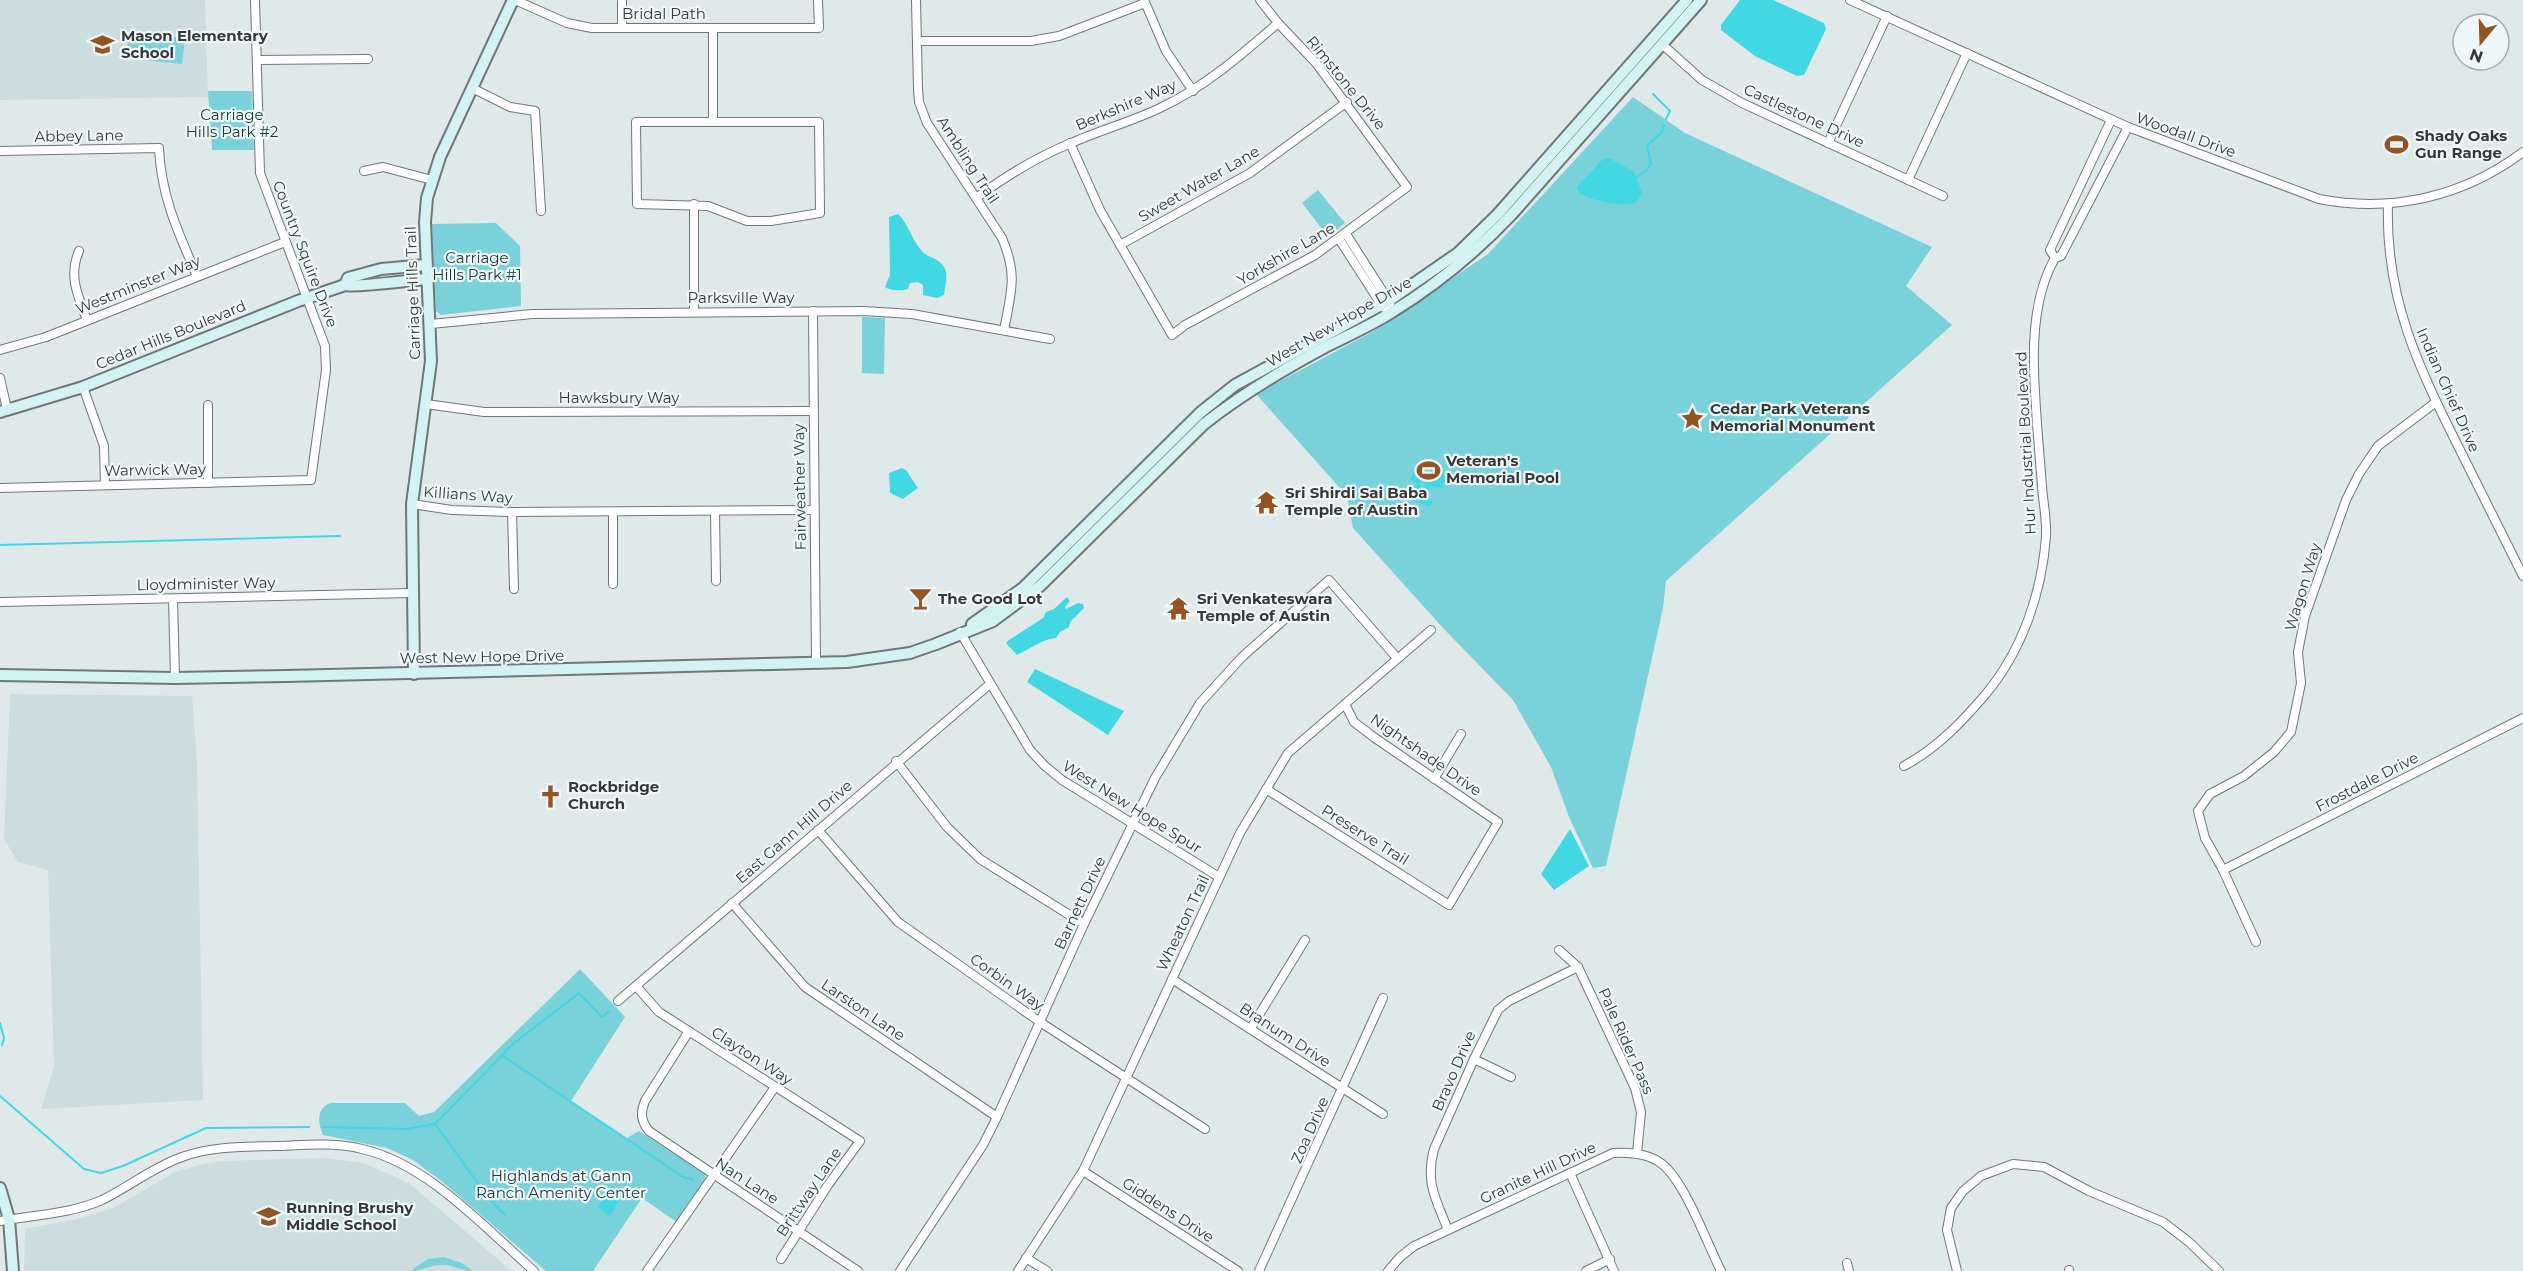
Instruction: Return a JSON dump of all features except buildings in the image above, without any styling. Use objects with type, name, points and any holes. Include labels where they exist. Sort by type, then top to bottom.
[{"type":"main road","name":"Carriage Hills Trail","points":[[414,674],[412,504],[432,361],[425,222],[432,180],[514,0]]},
{"type":"main road","name":"West New Hope Drive","points":[[960,632],[1023,588],[1201,412],[1245,380],[1386,302],[1458,253],[1485,227],[1687,0]]},
{"type":"main road","name":"West New Hope Drive","points":[[0,675],[175,678],[847,662],[910,652],[936,644],[960,632],[993,621],[1040,586],[1177,450],[1230,404],[1325,347],[1390,314],[1442,278],[1490,238],[1701,0]]},
{"type":"main road","name":"Cedar Hills Boulevard","points":[[345,285],[348,278],[368,271],[426,266]]},
{"type":"main road","name":"Cedar Hills Boulevard","points":[[2,410],[83,387],[308,297],[345,285],[352,287],[372,283],[428,279]]},
{"type":"main road","points":[[0,1188],[13,1271]]},
{"type":"street","name":"Country Squire Drive","points":[[255,0],[260,173],[325,346],[326,370],[310,480]]},
{"type":"street","name":"Bridal Path","points":[[514,0],[579,27],[622,28],[819,28],[819,0]]},
{"type":"street","points":[[622,0],[622,28]]},
{"type":"street","name":"Ambling Trail","points":[[916,0],[919,102],[927,123],[1002,238],[1009,253],[1013,274],[1004,330]]},
{"type":"street","name":"Rimstone Drive","points":[[1260,0],[1347,102],[1407,187]]},
{"type":"street","name":"Woodall Drive","points":[[1850,0],[2111,120],[2319,199],[2344,204],[2388,204],[2428,199],[2467,186],[2499,170],[2523,152]]},
{"type":"street","points":[[917,41],[1031,41],[1059,36],[1144,2],[1167,51],[1192,91]]},
{"type":"street","points":[[1828,143],[1887,16]]},
{"type":"street","name":"Berkshire Way","points":[[976,198],[1034,161],[1070,143],[1159,109],[1192,91],[1244,53],[1278,23]]},
{"type":"street","points":[[713,28],[713,122]]},
{"type":"street","name":"Castlestone Drive","points":[[1663,45],[1702,80],[1742,103],[1943,196]]},
{"type":"street","points":[[1908,180],[1967,53]]},
{"type":"street","points":[[257,60],[368,60]]},
{"type":"street","points":[[472,88],[510,107],[535,111],[541,211]]},
{"type":"street","name":"Sweet Water Lane","points":[[1120,245],[1250,173],[1347,102]]},
{"type":"street","points":[[2055,258],[2050,250],[2111,120]]},
{"type":"street","points":[[636,122],[713,122],[819,122],[820,213],[771,222],[747,221],[708,206],[638,204],[636,122]]},
{"type":"street","name":"Hur Industrial Boulevard","points":[[1904,766],[1924,755],[1957,728],[2003,674],[2036,601],[2046,535],[2034,405],[2036,318],[2043,287],[2055,258],[2061,256],[2128,127]]},
{"type":"street","points":[[1070,143],[1083,177],[1120,245]]},
{"type":"street","name":"Abbey Lane","points":[[0,151],[159,148],[160,176],[167,205],[197,276]]},
{"type":"street","points":[[364,171],[383,167],[432,180]]},
{"type":"street","name":"Yorkshire Lane","points":[[1120,245],[1172,335],[1185,325],[1300,264],[1343,237],[1407,187]]},
{"type":"street","points":[[694,204],[694,311]]},
{"type":"street","name":"Indian Chief Drive","points":[[2388,204],[2389,258],[2407,335],[2436,402],[2523,576]]},
{"type":"street","points":[[1343,237],[1386,302],[1390,314]]},
{"type":"street","name":"Westminster Way","points":[[0,350],[46,337],[285,242]]},
{"type":"street","points":[[80,251],[74,264],[73,276],[76,292],[87,320]]},
{"type":"street","name":"Parksville Way","points":[[430,324],[532,314],[813,311],[912,314],[1050,339]]},
{"type":"street","name":"Fairweather Way","points":[[813,311],[816,663]]},
{"type":"street","points":[[0,378],[2,410]]},
{"type":"street","points":[[83,387],[104,446],[105,485]]},
{"type":"street","name":"Wagon Way","points":[[2256,942],[2223,870],[2205,838],[2198,812],[2210,794],[2244,777],[2274,752],[2291,732],[2301,683],[2298,652],[2305,616],[2346,500],[2359,474],[2378,446],[2436,402]]},
{"type":"street","name":"Hawksbury Way","points":[[426,404],[484,412],[813,411]]},
{"type":"street","points":[[208,405],[208,483]]},
{"type":"street","name":"Warwick Way","points":[[0,488],[310,480]]},
{"type":"street","name":"Killians Way","points":[[412,504],[452,510],[522,513],[814,510]]},
{"type":"street","points":[[512,512],[514,589]]},
{"type":"street","points":[[613,584],[619,512]]},
{"type":"street","points":[[716,581],[721,512]]},
{"type":"street","name":"Barnett Drive","points":[[900,1271],[983,1145],[1132,824],[1155,778],[1200,703],[1242,657],[1329,580],[1397,658]]},
{"type":"street","name":"Lloydminister Way","points":[[0,602],[412,592]]},
{"type":"street","points":[[173,599],[175,678]]},
{"type":"street","name":"Wheaton Trail","points":[[1018,1271],[1083,1171],[1240,833],[1288,753],[1431,630]]},
{"type":"street","name":"West New Hope Spur","points":[[960,632],[1030,750],[1045,766],[1062,780],[1219,878]]},
{"type":"street","name":"East Gann Hill Drive","points":[[618,1001],[896,761],[990,684]]},
{"type":"street","name":"Nightshade Drive","points":[[1345,704],[1354,722],[1400,757],[1498,822],[1449,905]]},
{"type":"street","name":"Frostdale Drive","points":[[2223,870],[2523,718]]},
{"type":"street","points":[[1434,779],[1461,734]]},
{"type":"street","points":[[896,761],[947,827],[980,859],[1084,924]]},
{"type":"street","name":"Preserve Trail","points":[[1266,789],[1449,905]]},
{"type":"street","name":"Corbin Way","points":[[818,830],[898,922],[1040,1022],[1205,1129]]},
{"type":"street","name":"Larston Lane","points":[[732,903],[805,987],[997,1117]]},
{"type":"street","points":[[1251,1028],[1305,940]]},
{"type":"street","name":"Pale Rider Pass","points":[[1559,950],[1578,967],[1639,1101],[1641,1128],[1637,1153]]},
{"type":"street","name":"Bravo Drive","points":[[1448,1230],[1431,1189],[1430,1164],[1434,1149],[1498,1010],[1509,1001],[1578,967]]},
{"type":"street","name":"Branum Drive","points":[[1172,979],[1383,1114]]},
{"type":"street","name":"Clayton Way","points":[[636,986],[659,1012],[860,1142]]},
{"type":"street","name":"Zoa Drive","points":[[1259,1271],[1383,998]]},
{"type":"street","name":"Nan Lane","points":[[689,1031],[645,1101],[641,1117],[649,1131],[858,1271]]},
{"type":"street","points":[[1474,1059],[1510,1077]]},
{"type":"street","points":[[647,1271],[775,1087]]},
{"type":"street","name":"Brittway Lane","points":[[781,1259],[860,1142]]},
{"type":"street","points":[[5,1220],[69,1210],[94,1203],[166,1163],[200,1151],[230,1148],[340,1146],[360,1148],[392,1158],[425,1176],[534,1271]]},
{"type":"street","name":"Granite Hill Drive","points":[[1388,1271],[1414,1246],[1613,1153],[1637,1153]]},
{"type":"street","points":[[1637,1153],[1662,1164],[1676,1179],[1721,1271]]},
{"type":"street","points":[[1957,1271],[1947,1230],[1951,1208],[1963,1191],[1981,1176],[2013,1164],[2044,1167],[2089,1191],[2163,1222],[2189,1242],[2219,1271]]},
{"type":"street","name":"Giddens Drive","points":[[1083,1171],[1238,1271]]},
{"type":"street","points":[[1570,1173],[1614,1271]]},
{"type":"street","points":[[1026,1258],[1047,1271]]},
{"type":"street","points":[[1586,1271],[1610,1259]]},
{"type":"shaded area","name":"Mason Elementary School","points":[[0,0],[205,0],[208,97],[0,100]]},
{"type":"shaded area","points":[[1740,0],[1773,0],[1824,23],[1826,29],[1804,75],[1797,76],[1755,56],[1721,30],[1721,25]]},
{"type":"shaded area","points":[[1609,158],[1634,172],[1642,193],[1637,202],[1607,203],[1578,192],[1577,187],[1602,160]]},
{"type":"shaded area","points":[[898,214],[921,250],[939,261],[944,267],[946,277],[944,295],[937,298],[923,295],[923,285],[918,282],[910,283],[908,289],[905,290],[885,287],[890,275],[889,217]]},
{"type":"shaded area","points":[[1434,460],[1444,473],[1444,481],[1442,489],[1433,486],[1430,488],[1427,497],[1433,500],[1430,507],[1407,498],[1410,498],[1416,483],[1410,480],[1413,473],[1416,472],[1417,475],[1423,477],[1417,493],[1420,495]]},
{"type":"shaded area","points":[[902,468],[906,470],[918,488],[903,499],[890,493],[889,473]]},
{"type":"shaded area","points":[[1067,597],[1070,601],[1066,609],[1078,603],[1083,604],[1084,608],[1070,622],[1069,627],[1060,632],[1056,638],[1041,642],[1017,655],[1006,643],[1043,618],[1046,612],[1054,609]]},
{"type":"shaded area","points":[[1035,669],[1124,711],[1108,735],[1027,682]]},
{"type":"shaded area","points":[[10,694],[192,696],[197,760],[203,1100],[41,1109],[54,1067],[48,870],[18,862],[4,839]]},
{"type":"shaded area","points":[[1570,829],[1589,866],[1554,890],[1541,874]]},
{"type":"shaded area","name":"Running Brushy Middle School","points":[[325,1158],[364,1163],[410,1184],[512,1271],[24,1271],[25,1229],[77,1219],[113,1208],[175,1172],[220,1161]]},
{"type":"shaded area","points":[[612,1186],[623,1194],[610,1216],[598,1207]]},
{"type":"green space","points":[[129,32],[185,38],[182,64],[126,58]]},
{"type":"green space","name":"Carriage Hills Park #2","points":[[208,91],[252,91],[254,150],[212,150]]},
{"type":"green space","points":[[1633,97],[1685,133],[1932,247],[1906,286],[1952,325],[1666,581],[1663,608],[1606,866],[1593,868],[1569,817],[1551,767],[1513,700],[1443,628],[1353,528],[1347,496],[1256,394],[1374,331],[1488,254]]},
{"type":"green space","points":[[1318,190],[1345,223],[1328,237],[1302,203]]},
{"type":"green space","name":"Carriage Hills Park #1","points":[[496,223],[520,246],[521,306],[441,315],[436,311],[432,224]]},
{"type":"green space","points":[[862,317],[885,318],[884,374],[862,373]]},
{"type":"green space","name":"Highlands at Gann Ranch Amenity Center","points":[[580,969],[625,1017],[571,1101],[627,1138],[639,1131],[705,1174],[706,1181],[678,1223],[642,1198],[593,1271],[546,1271],[444,1183],[413,1160],[387,1148],[323,1135],[320,1125],[321,1111],[331,1103],[405,1103],[419,1116],[434,1112]]},
{"type":"green space","points":[[443,1257],[462,1263],[473,1271],[439,1265],[410,1271],[428,1259]]},
{"type":"waterway","points":[[1653,94],[1670,111],[1666,119]]},
{"type":"waterway","points":[[1637,177],[1651,164],[1647,146],[1662,132],[1664,125]]},
{"type":"waterway","points":[[0,545],[340,536]]},
{"type":"waterway","points":[[435,1124],[513,1044],[579,993],[602,1017],[609,1011]]},
{"type":"waterway","points":[[0,1023],[4,1038],[2,1045]]},
{"type":"waterway","points":[[503,1056],[683,1177],[694,1180]]},
{"type":"waterway","points":[[0,1096],[84,1169],[101,1173],[123,1166],[206,1128],[309,1127]]},
{"type":"waterway","points":[[435,1124],[488,1197],[505,1215]]},
{"type":"waterway","points":[[322,1127],[407,1129],[435,1124]]},
{"type":"place","name":"Mason Elementary School","points":[[103,45]]},
{"type":"place","name":"Shady Oaks Gun Range","points":[[2397,145]]},
{"type":"place","name":"Cedar Park Veterans Memorial Monument","points":[[1692,418]]},
{"type":"place","name":"Veteran's Memorial Pool","points":[[1428,470]]},
{"type":"place","name":"Sri Shirdi Sai Baba Temple of Austin","points":[[1267,502]]},
{"type":"place","name":"The Good Lot","points":[[920,599]]},
{"type":"place","name":"Sri Venkateswara Temple of Austin","points":[[1179,608]]},
{"type":"place","name":"Rockbridge Church","points":[[550,796]]},
{"type":"place","name":"Running Brushy Middle School","points":[[268,1217]]}]
